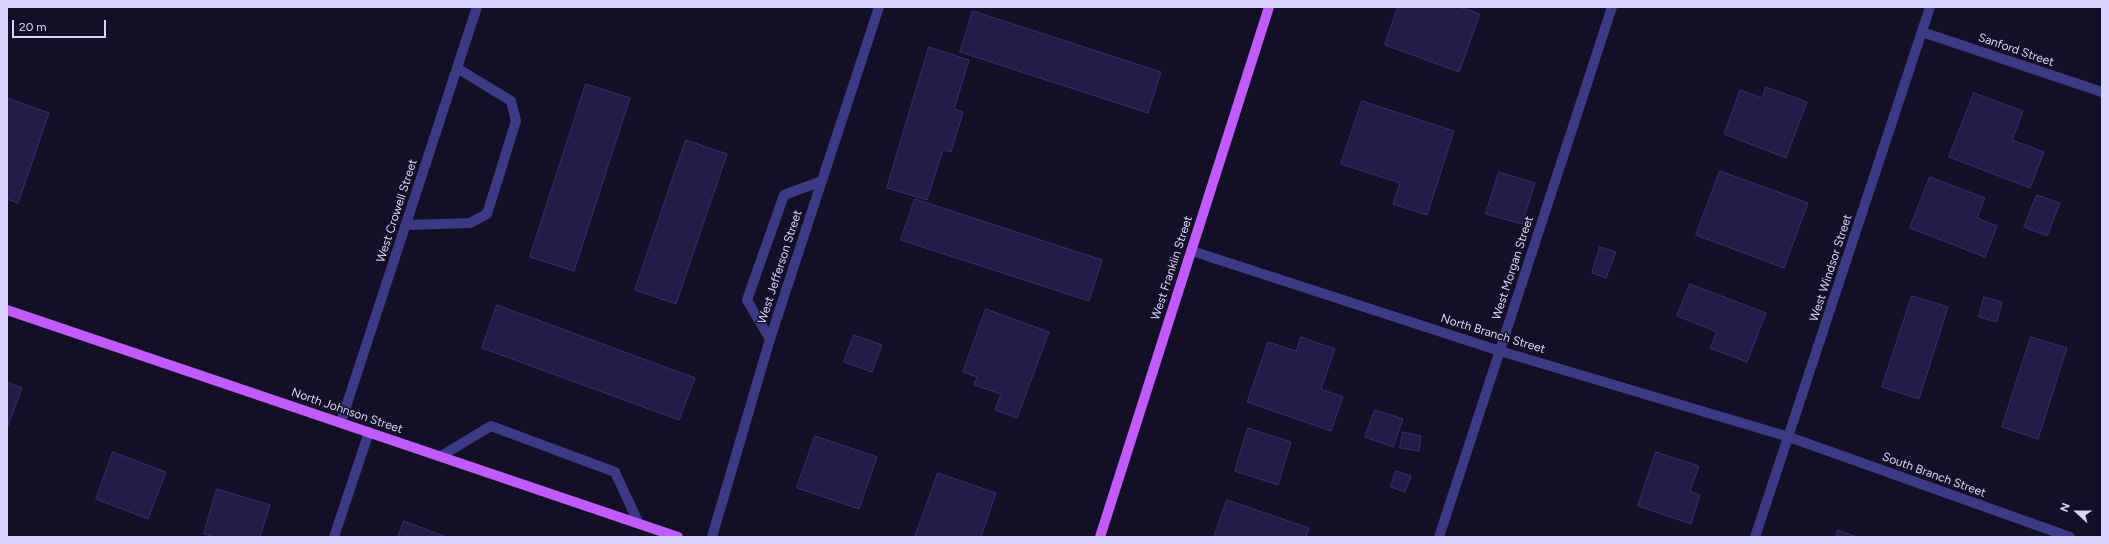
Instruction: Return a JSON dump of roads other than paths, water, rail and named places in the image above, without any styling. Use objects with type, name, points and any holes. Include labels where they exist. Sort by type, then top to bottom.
[{"type":"main road","name":"West Franklin Street","points":[[1100,537],[1269,7]]},
{"type":"main road","name":"North Johnson Street","points":[[7,310],[678,537]]},
{"type":"street","name":"West Crowell Street","points":[[341,422],[477,7]]},
{"type":"street","name":"West Jefferson Street","points":[[712,537],[770,340],[879,7]]},
{"type":"street","name":"West Morgan Street","points":[[1439,537],[1612,7]]},
{"type":"street","name":"West Windsor Street","points":[[1755,537],[1930,7]]},
{"type":"street","name":"Sanford Street","points":[[1922,32],[2102,92]]},
{"type":"street","points":[[406,225],[470,223],[487,214],[516,121],[511,101],[457,68]]},
{"type":"street","points":[[770,340],[747,300],[784,195],[822,181]]},
{"type":"street","name":"North Branch Street","points":[[1192,251],[1500,351],[1789,437]]},
{"type":"street","points":[[441,456],[491,426],[615,472],[639,524]]},
{"type":"street","points":[[334,537],[369,432]]},
{"type":"street","name":"South Branch Street","points":[[1789,437],[2069,537]]}]
